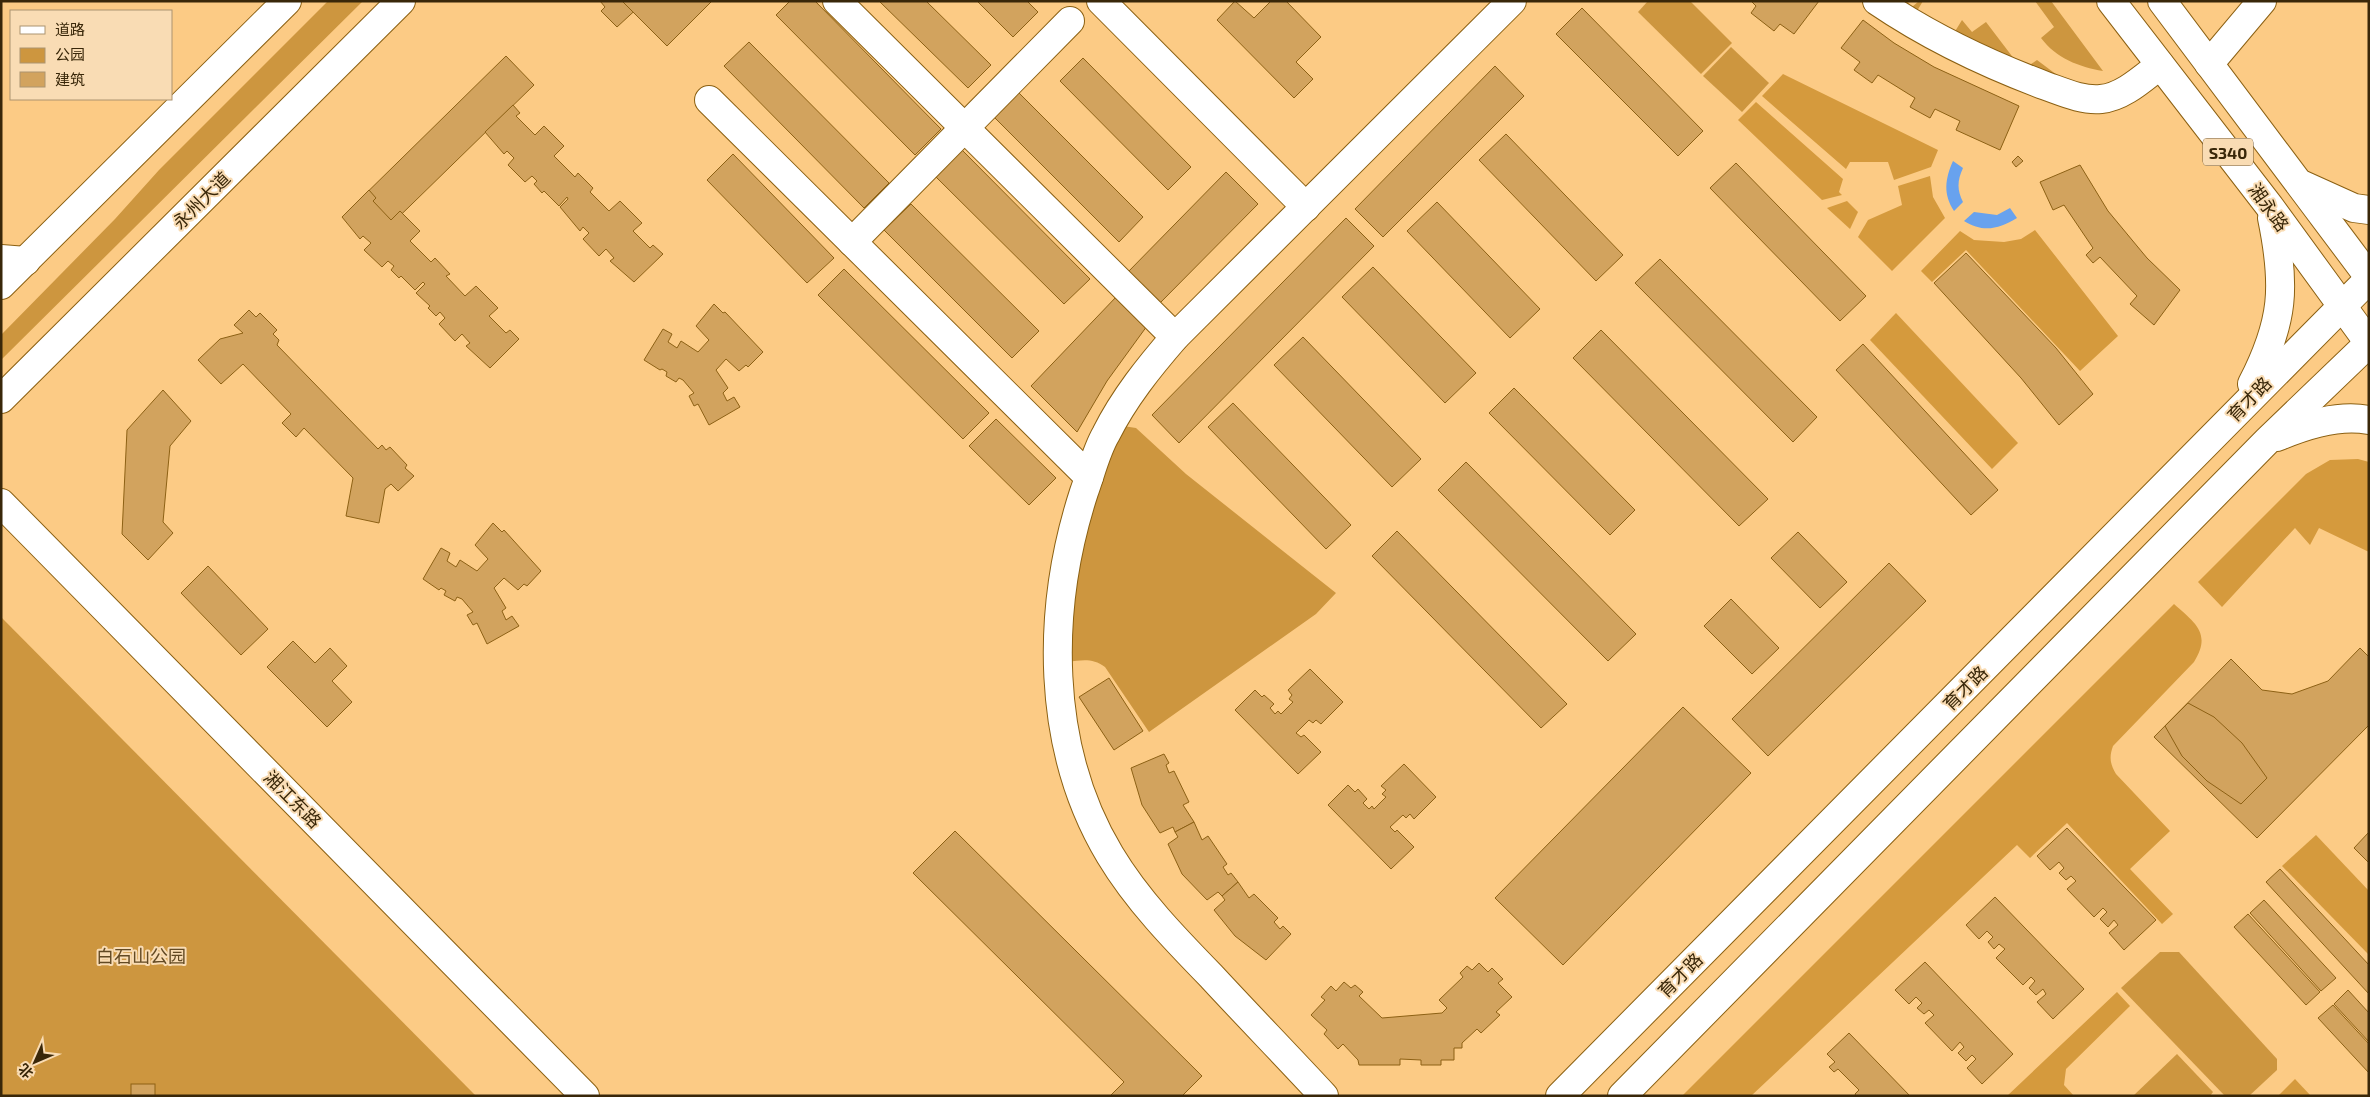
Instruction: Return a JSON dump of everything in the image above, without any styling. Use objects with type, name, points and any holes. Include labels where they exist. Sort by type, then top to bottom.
[{"type":"main road","points":[[1,285],[13,260],[287,1]]},
{"type":"main road","name":"永州大道","points":[[1,399],[401,1]]},
{"type":"main road","points":[[837,1],[1175,337]]},
{"type":"main road","points":[[1101,1],[1306,207]]},
{"type":"main road","points":[[1324,1096],[1173,937],[1110,857],[1088,816],[1072,769],[1062,721],[1058,663],[1059,616],[1066,567],[1077,515],[1105,435],[1125,400],[1149,367],[1175,337],[1512,1]]},
{"type":"main road","points":[[1877,1],[1933,36],[1974,56],[2078,96],[2103,99],[2116,95],[2160,65]]},
{"type":"main road","name":"湘永路","points":[[2111,1],[2270,207],[2369,343]]},
{"type":"main road","name":"S340","points":[[2162,1],[2369,278]]},
{"type":"main road","points":[[2209,64],[2262,1]]},
{"type":"main road","points":[[852,242],[1070,21]]},
{"type":"main road","points":[[709,100],[1089,477]]},
{"type":"main road","points":[[2253,186],[2290,172],[2327,198],[2354,208],[2369,210]]},
{"type":"main road","points":[[2263,446],[2232,415],[2268,353],[2278,319],[2282,285],[2270,207]]},
{"type":"main road","name":"育才路","points":[[1560,1096],[1997,657],[2232,415],[2369,278]]},
{"type":"main road","points":[[1622,1096],[2263,446],[2369,343]]},
{"type":"main road","points":[[2263,446],[2303,426],[2333,420],[2369,420]]},
{"type":"main road","name":"湘江东路","points":[[1,503],[585,1096]]},
{"type":"green space","points":[[328,1],[363,1],[1,360],[1,335],[115,219],[159,170]]},
{"type":"green space","points":[[1648,1],[1690,1],[1732,43],[1701,74],[1638,12]]},
{"type":"green space","points":[[1891,1],[1907,1],[1912,7],[1919,1],[1923,1],[1917,11],[1954,33],[1962,20],[1972,32],[1986,22],[2021,68],[2024,69],[2037,60],[2057,75],[2090,90],[2012,66],[1961,44]]},
{"type":"green space","points":[[2035,1],[2051,1],[2103,71],[2077,64],[2061,56],[2047,45],[2041,38],[2054,27]]},
{"type":"green space","points":[[1731,47],[1769,83],[1742,112],[1703,76]]},
{"type":"green space","points":[[1123,426],[1136,428],[1186,474],[1336,593],[1316,614],[1149,732],[1105,667],[1092,661],[1068,662],[1069,609],[1087,512]]},
{"type":"green space","name":"白石山公园","points":[[1,617],[476,1096],[1,1096]]},
{"type":"green space","points":[[2160,952],[2179,952],[2277,1059],[2277,1070],[2249,1096],[2225,1096],[2121,988]]},
{"type":"green space","points":[[2177,1054],[2213,1092],[2210,1096],[2133,1096]]},
{"type":"shaded area","points":[[1783,74],[1938,150],[1931,167],[1894,180],[1888,162],[1850,162],[1846,169],[1762,96]]},
{"type":"shaded area","points":[[1756,102],[1843,179],[1839,192],[1842,195],[1822,200],[1738,120]]},
{"type":"shaded area","points":[[1930,176],[1933,197],[1945,218],[1892,271],[1858,237],[1868,220],[1902,205],[1898,186]]},
{"type":"shaded area","points":[[1847,201],[1858,212],[1850,229],[1827,208]]},
{"type":"shaded area","points":[[2035,230],[2118,336],[2080,371],[1966,250],[1932,282],[1921,271],[1960,231],[1974,240],[2004,242],[2021,239]]},
{"type":"shaded area","points":[[1896,313],[2018,443],[1992,469],[1870,340]]},
{"type":"shaded area","points":[[2358,459],[2369,462],[2369,552],[2319,528],[2310,545],[2295,528],[2222,607],[2198,582],[2306,474],[2330,460]]},
{"type":"shaded area","points":[[2174,604],[2199,629],[2201,643],[2199,652],[2194,662],[2113,746],[2111,754],[2111,764],[2116,774],[2170,831],[2130,869],[2173,914],[2162,924],[2067,823],[2030,858],[2017,845],[1751,1096],[1682,1096]]},
{"type":"shaded area","points":[[2316,835],[2369,891],[2369,955],[2282,866]]},
{"type":"shaded area","points":[[2117,992],[2130,1006],[2066,1069],[2064,1085],[2074,1096],[2007,1096]]},
{"type":"shaded area","points":[[2295,1079],[2311,1096],[2278,1096]]},
{"type":"water","points":[[1953,161],[1963,168],[1958,185],[1963,202],[1954,211],[1948,199],[1946,186]]},
{"type":"water","points":[[2010,208],[2017,218],[1997,227],[1978,227],[1964,221],[1974,212],[1997,215]]},
{"type":"building","points":[[600,1],[712,1],[675,37],[663,24],[657,29],[641,13],[646,8],[642,4],[617,27],[601,11],[605,7]]},
{"type":"building","points":[[622,1],[712,1],[667,46]]},
{"type":"building","points":[[790,1],[815,1],[941,129],[915,155],[776,15]]},
{"type":"building","points":[[879,1],[926,1],[991,65],[968,88]]},
{"type":"building","points":[[977,1],[1027,1],[1038,12],[1013,37]]},
{"type":"building","points":[[1235,1],[1254,18],[1271,1],[1286,1],[1321,37],[1296,62],[1313,79],[1294,98],[1217,20]]},
{"type":"building","points":[[1751,1],[1819,1],[1794,34],[1780,24],[1774,31],[1751,13],[1756,6]]},
{"type":"building","points":[[1582,8],[1703,131],[1678,156],[1556,34]]},
{"type":"building","points":[[1863,20],[1894,43],[1934,67],[2019,106],[2000,150],[1956,130],[1960,121],[1935,109],[1930,118],[1910,107],[1915,98],[1878,75],[1872,83],[1854,70],[1860,62],[1841,48]]},
{"type":"building","points":[[749,42],[889,183],[864,208],[724,66]]},
{"type":"building","points":[[506,56],[534,85],[372,243],[344,215]]},
{"type":"building","points":[[1083,58],[1191,167],[1168,190],[1060,81]]},
{"type":"building","points":[[1495,66],[1524,96],[1383,237],[1355,209]]},
{"type":"building","points":[[1016,90],[1143,217],[1119,242],[991,114]]},
{"type":"building","points":[[513,105],[520,113],[516,116],[535,135],[544,126],[564,146],[554,156],[575,177],[578,173],[593,188],[590,192],[609,211],[620,201],[642,223],[633,231],[650,248],[653,245],[663,254],[634,282],[610,261],[614,258],[606,249],[599,256],[583,239],[589,233],[583,227],[580,231],[560,207],[568,199],[567,197],[559,206],[544,191],[542,193],[534,184],[537,181],[532,176],[525,182],[508,165],[514,158],[507,151],[504,154],[485,132]]},
{"type":"building","points":[[1506,134],[1623,255],[1596,281],[1479,160]]},
{"type":"building","points":[[962,150],[1090,279],[1064,304],[936,177]]},
{"type":"building","points":[[733,154],[834,258],[807,283],[707,180]]},
{"type":"building","points":[[2018,156],[2023,161],[2016,167],[2012,162]]},
{"type":"building","points":[[1736,163],[1866,296],[1840,321],[1710,188]]},
{"type":"building","points":[[2080,165],[2108,211],[2147,258],[2180,290],[2154,325],[2130,304],[2137,296],[2100,257],[2093,263],[2086,255],[2093,248],[2064,205],[2053,210],[2040,182]]},
{"type":"building","points":[[1226,172],[1258,204],[1160,303],[1128,272]]},
{"type":"building","points":[[369,190],[376,198],[373,201],[391,220],[400,211],[420,231],[410,241],[431,262],[435,258],[450,274],[446,276],[465,296],[476,286],[498,308],[489,316],[506,333],[510,330],[519,339],[490,368],[466,346],[470,343],[462,334],[455,341],[439,324],[445,318],[440,312],[436,316],[428,308],[430,306],[416,293],[425,284],[423,282],[415,290],[401,276],[399,278],[391,270],[394,266],[388,261],[382,267],[364,250],[371,243],[363,236],[360,239],[342,217]]},
{"type":"building","points":[[1437,202],[1540,309],[1510,338],[1407,231]]},
{"type":"building","points":[[911,204],[1039,331],[1012,358],[884,230]]},
{"type":"building","points":[[1346,218],[1374,246],[1179,443],[1152,415]]},
{"type":"building","points":[[1966,253],[2056,348],[2093,394],[2059,425],[2021,378],[1934,283]]},
{"type":"building","points":[[1660,259],[1817,417],[1793,442],[1635,283]]},
{"type":"building","points":[[1373,267],[1476,373],[1445,403],[1342,297]]},
{"type":"building","points":[[844,269],[989,413],[963,439],[818,295]]},
{"type":"building","points":[[1117,296],[1147,326],[1107,381],[1077,432],[1031,386]]},
{"type":"building","points":[[714,304],[723,313],[725,312],[763,352],[748,367],[746,365],[739,371],[726,359],[716,370],[728,388],[723,393],[727,401],[734,397],[740,407],[709,425],[698,404],[694,406],[689,396],[694,393],[683,380],[679,378],[676,382],[666,376],[667,372],[644,360],[663,329],[672,334],[668,342],[677,348],[681,341],[698,352],[709,340],[696,326]]},
{"type":"building","points":[[249,310],[256,317],[260,313],[277,330],[273,334],[279,340],[277,345],[378,449],[382,445],[386,450],[390,447],[407,465],[405,468],[414,476],[398,491],[391,484],[385,489],[379,523],[346,516],[353,478],[304,428],[296,437],[282,423],[291,414],[243,364],[221,384],[198,360],[220,339],[243,333],[234,325]]},
{"type":"building","points":[[1601,330],[1768,499],[1739,526],[1573,358]]},
{"type":"building","points":[[1303,337],[1421,459],[1392,487],[1274,365]]},
{"type":"building","points":[[1863,344],[1998,490],[1971,515],[1836,370]]},
{"type":"building","points":[[1514,388],[1635,510],[1610,535],[1489,413]]},
{"type":"building","points":[[163,390],[191,421],[170,446],[163,522],[173,533],[148,560],[122,534],[127,430]]},
{"type":"building","points":[[1233,403],[1351,525],[1326,549],[1208,427]]},
{"type":"building","points":[[996,419],[1056,478],[1029,505],[969,446]]},
{"type":"building","points":[[1466,462],[1636,634],[1608,661],[1438,490]]},
{"type":"building","points":[[493,523],[502,532],[504,530],[541,571],[527,586],[524,584],[518,590],[504,578],[494,588],[506,608],[502,611],[506,620],[512,616],[519,626],[487,644],[477,623],[473,625],[467,615],[473,612],[462,599],[457,597],[455,601],[444,595],[446,591],[441,588],[439,590],[423,579],[441,548],[450,553],[447,561],[456,567],[460,560],[477,571],[488,559],[475,545]]},
{"type":"building","points":[[1397,531],[1567,704],[1541,728],[1372,556]]},
{"type":"building","points":[[1798,532],[1847,582],[1820,608],[1771,558]]},
{"type":"building","points":[[1889,563],[1926,601],[1768,756],[1732,719]]},
{"type":"building","points":[[208,566],[268,629],[241,655],[181,593]]},
{"type":"building","points":[[1731,599],[1779,648],[1752,674],[1704,626]]},
{"type":"building","points":[[293,641],[315,663],[330,648],[347,666],[332,681],[352,702],[327,727],[267,667]]},
{"type":"building","points":[[2360,648],[2369,657],[2369,725],[2257,838],[2154,737],[2231,659],[2262,690],[2292,694],[2328,681]]},
{"type":"building","points":[[1310,669],[1343,702],[1321,724],[1316,720],[1313,723],[1309,720],[1296,733],[1301,737],[1304,735],[1321,752],[1298,774],[1235,710],[1255,690],[1274,704],[1270,708],[1275,714],[1278,711],[1281,714],[1293,702],[1289,699],[1292,695],[1288,690]]},
{"type":"building","points":[[1109,678],[1143,731],[1114,750],[1079,697]]},
{"type":"building","points":[[2188,703],[2214,717],[2242,743],[2267,778],[2241,804],[2207,781],[2182,756],[2165,726]]},
{"type":"building","points":[[1683,707],[1751,773],[1563,965],[1495,898]]},
{"type":"building","points":[[1164,754],[1169,763],[1166,765],[1169,773],[1174,771],[1189,802],[1183,805],[1194,822],[1175,832],[1173,827],[1160,833],[1142,805],[1131,768]]},
{"type":"building","points":[[1404,764],[1436,797],[1414,819],[1410,814],[1406,818],[1403,815],[1390,827],[1395,832],[1397,830],[1414,847],[1391,869],[1328,805],[1348,785],[1355,792],[1358,789],[1367,799],[1363,803],[1369,809],[1372,806],[1374,809],[1386,797],[1382,794],[1386,790],[1381,786]]},
{"type":"building","points":[[1194,822],[1202,840],[1208,836],[1227,864],[1223,867],[1228,875],[1231,873],[1238,882],[1222,896],[1218,892],[1207,900],[1182,874],[1168,844],[1178,837],[1175,832]]},
{"type":"building","points":[[2067,828],[2156,920],[2124,950],[2109,933],[2118,925],[2114,920],[2108,927],[2100,919],[2107,912],[2103,908],[2094,917],[2067,889],[2076,881],[2071,876],[2066,880],[2059,873],[2064,868],[2059,862],[2050,870],[2037,856]]},
{"type":"building","points":[[955,831],[1202,1076],[1182,1096],[1110,1096],[1124,1082],[913,873]]},
{"type":"building","points":[[2369,832],[2369,863],[2354,848]]},
{"type":"building","points":[[2280,869],[2369,965],[2369,994],[2266,882]]},
{"type":"building","points":[[1238,882],[1249,898],[1254,894],[1278,918],[1274,922],[1280,929],[1283,926],[1291,934],[1266,960],[1235,936],[1214,910],[1225,900],[1222,896]]},
{"type":"building","points":[[1995,897],[2084,989],[2053,1019],[2037,1002],[2046,994],[2043,989],[2036,995],[2029,988],[2035,981],[2031,977],[2023,985],[1996,958],[2005,949],[1999,944],[1994,949],[1988,942],[1993,937],[1987,931],[1979,939],[1966,925]]},
{"type":"building","points":[[2264,900],[2336,978],[2321,991],[2250,913]]},
{"type":"building","points":[[2248,914],[2320,992],[2306,1005],[2234,927]]},
{"type":"building","points":[[1925,962],[2013,1054],[1982,1084],[1967,1068],[1976,1059],[1972,1055],[1966,1061],[1958,1053],[1964,1047],[1960,1042],[1952,1051],[1925,1023],[1934,1015],[1929,1010],[1924,1014],[1917,1008],[1922,1003],[1916,997],[1909,1004],[1895,990]]},
{"type":"building","points":[[1479,963],[1488,972],[1492,968],[1503,979],[1498,983],[1512,997],[1496,1012],[1500,1015],[1481,1033],[1477,1029],[1462,1043],[1462,1048],[1454,1048],[1454,1060],[1441,1060],[1441,1065],[1421,1065],[1421,1060],[1400,1059],[1400,1065],[1359,1065],[1358,1060],[1343,1044],[1338,1049],[1324,1034],[1327,1030],[1311,1015],[1325,1000],[1321,997],[1331,986],[1336,991],[1344,982],[1351,988],[1355,985],[1363,992],[1359,996],[1382,1018],[1442,1013],[1447,1008],[1439,1000],[1463,977],[1460,973],[1467,966],[1472,970]]},
{"type":"building","points":[[2348,990],[2369,1013],[2369,1042],[2334,1004]]},
{"type":"building","points":[[2333,1005],[2369,1044],[2369,1073],[2318,1018]]},
{"type":"building","points":[[1849,1033],[1910,1096],[1856,1096],[1855,1094],[1859,1090],[1838,1069],[1834,1072],[1829,1067],[1835,1062],[1827,1054]]},
{"type":"building","points":[[131,1084],[155,1084],[155,1096],[131,1096]]}]
